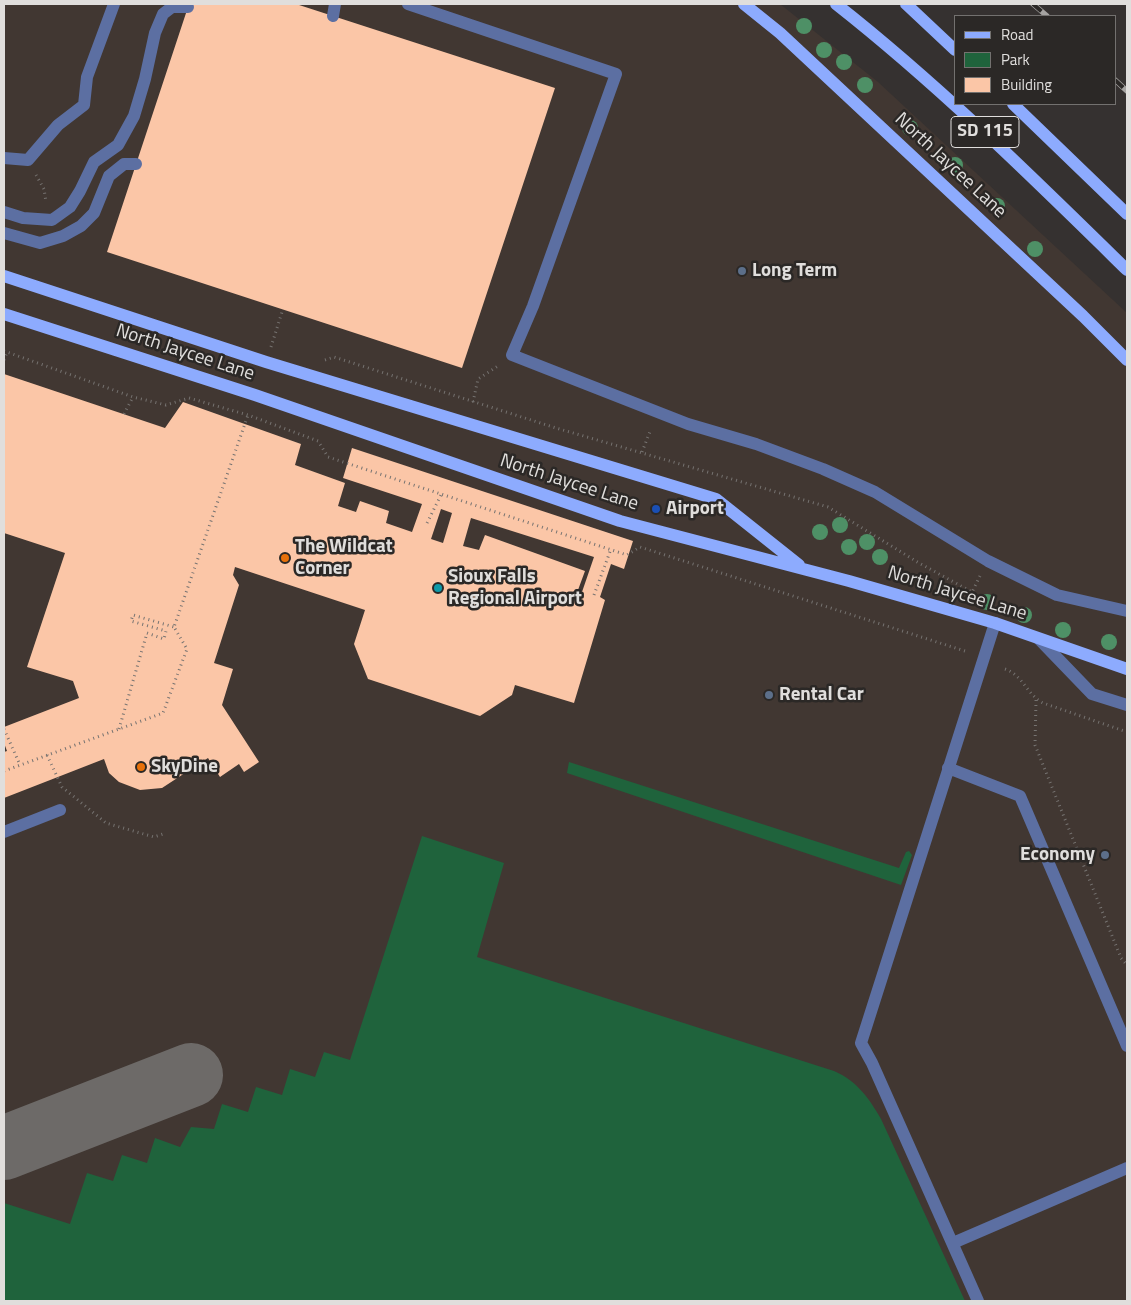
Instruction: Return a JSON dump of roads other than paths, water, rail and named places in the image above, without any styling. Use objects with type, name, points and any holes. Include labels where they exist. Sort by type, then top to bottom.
[{"type":"main road","name":"North Jaycee Lane","points":[[744,4],[780,33],[1002,240],[1127,360]]},
{"type":"main road","name":"SD 115","points":[[836,4],[910,64],[954,104]]},
{"type":"main road","points":[[906,4],[954,49]]},
{"type":"main road","name":"SD 115","points":[[956,105],[1127,270]]},
{"type":"main road","name":"SD 115","points":[[1014,105],[1127,214]]},
{"type":"main road","points":[[4,276],[266,362],[716,499],[802,568]]},
{"type":"main road","name":"North Jaycee Lane","points":[[4,314],[254,395],[620,521],[802,568],[995,623],[1127,669]]},
{"type":"lane","points":[[4,158],[28,160],[58,126],[84,105],[87,77],[114,4]]},
{"type":"lane","points":[[408,4],[616,74],[533,306],[512,356],[688,424],[756,444],[875,492],[988,561],[1057,595],[1127,610]]},
{"type":"lane","points":[[4,212],[23,218],[52,220],[70,207],[80,192],[94,162],[118,145],[134,116],[145,79],[155,33],[163,14],[172,7],[188,7]]},
{"type":"lane","points":[[4,233],[40,243],[63,236],[81,226],[94,213],[109,176],[124,164],[136,164]]},
{"type":"lane","points":[[978,1301],[861,1043],[995,623]]},
{"type":"lane","points":[[1040,639],[1092,694],[1127,706]]},
{"type":"lane","points":[[948,768],[1020,796],[1127,1046]]},
{"type":"lane","points":[[4,832],[60,810]]},
{"type":"lane","points":[[953,1243],[1127,1168]]},
{"type":"railway","points":[[1033,4],[1046,15]]},
{"type":"railway","points":[[1116,81],[1127,91]]},
{"type":"place","name":"Long Term","points":[[742,271]]},
{"type":"place","name":"Airport","points":[[656,509]]},
{"type":"place","name":"The Wildcat Corner","points":[[285,558]]},
{"type":"place","name":"Sioux Falls Regional Airport","points":[[438,588]]},
{"type":"place","name":"Rental Car","points":[[769,695]]},
{"type":"place","name":"SkyDine","points":[[141,767]]},
{"type":"place","name":"Economy","points":[[1105,855]]}]
